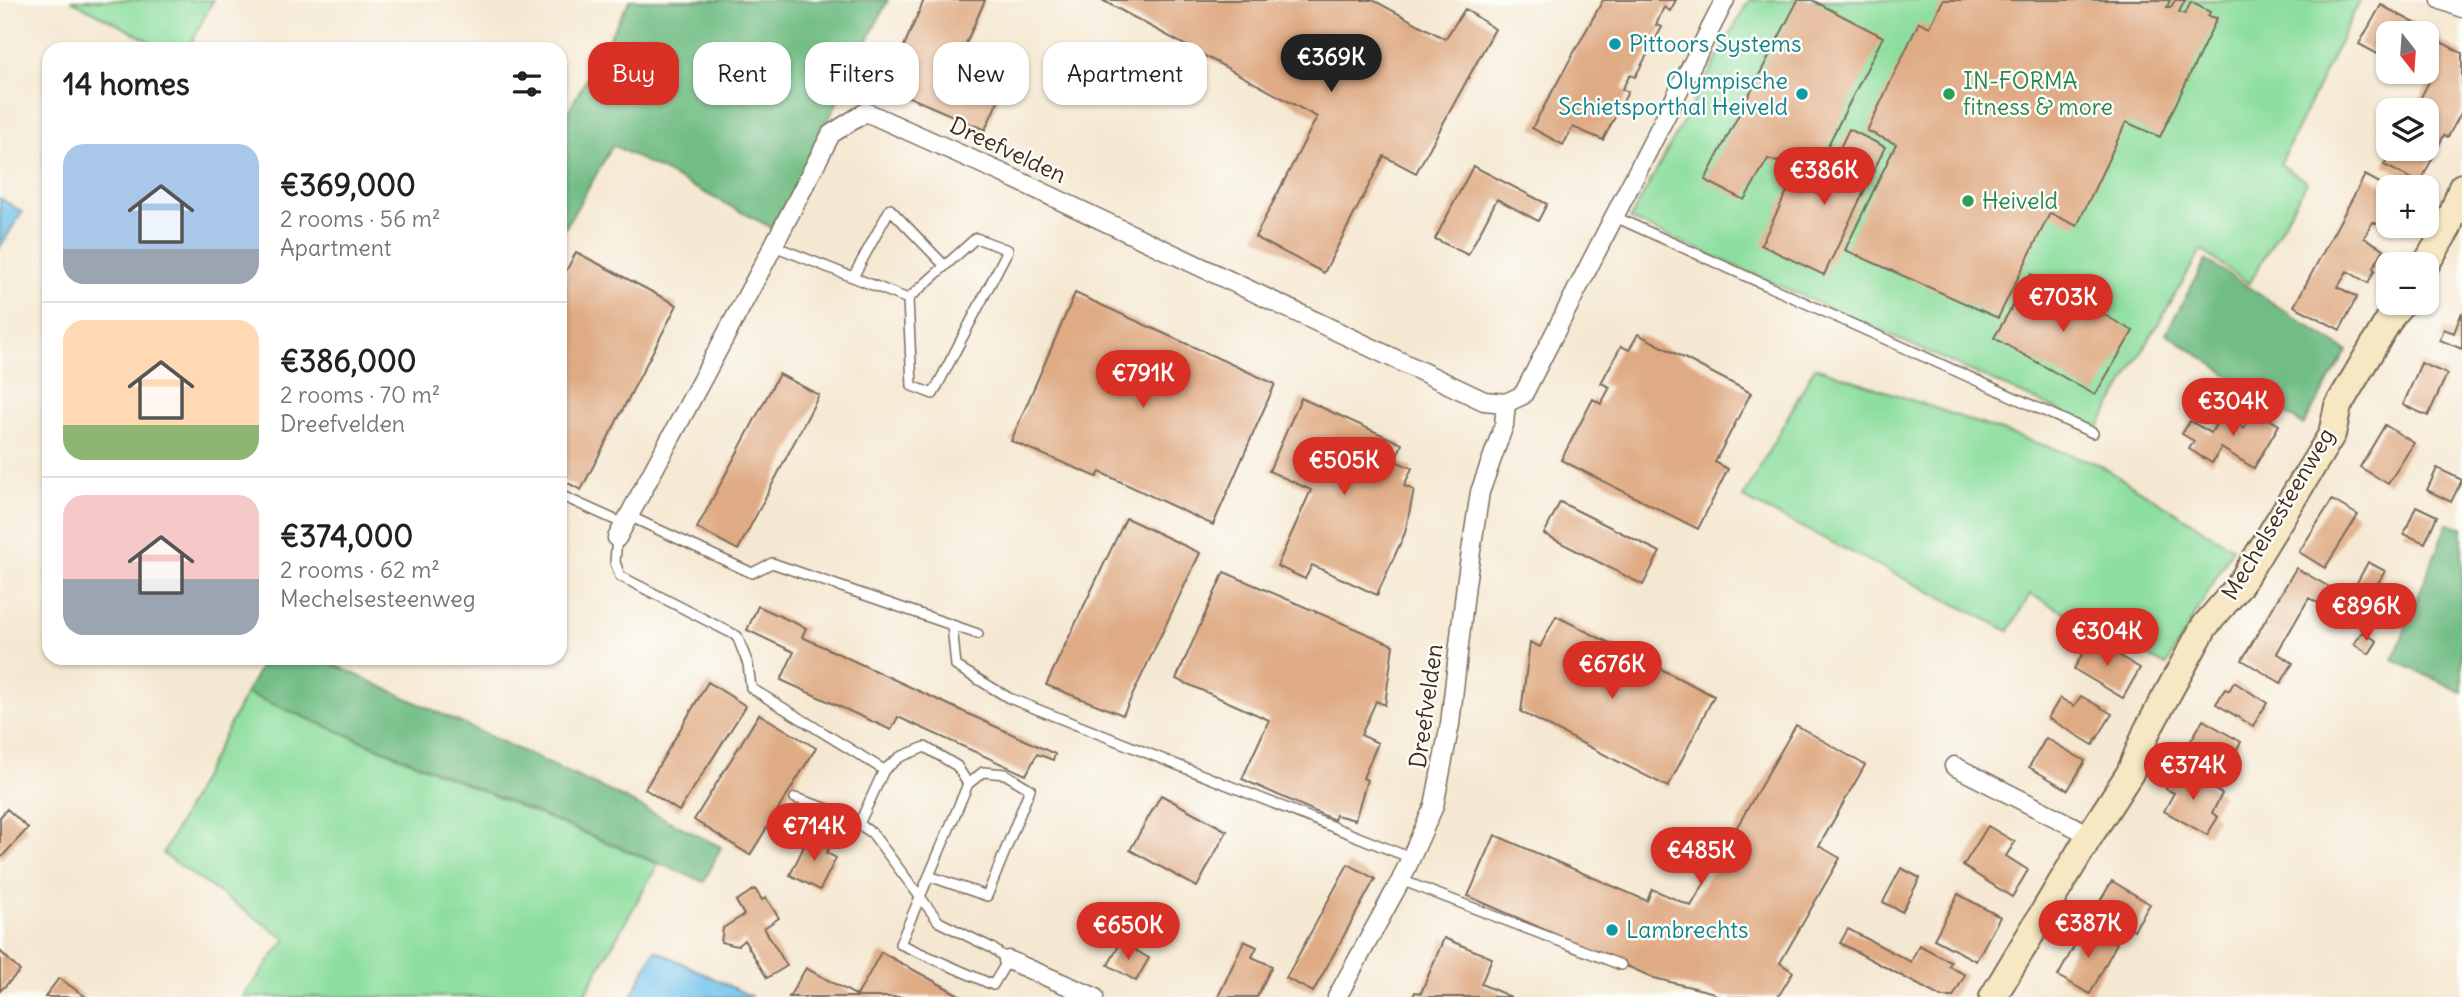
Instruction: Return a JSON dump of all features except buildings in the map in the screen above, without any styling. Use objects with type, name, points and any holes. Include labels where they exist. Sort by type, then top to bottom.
[{"type":"street","points":[[1506,403],[1523,395],[1725,0]]},
{"type":"street","points":[[2441,0],[2462,8]]},
{"type":"street","name":"Dreefvelden","points":[[623,526],[774,246],[831,134],[866,112],[1484,401],[1506,403],[1503,425],[1478,504],[1443,769],[1434,806],[1401,880],[1337,997]]},
{"type":"street","points":[[2434,252],[2448,227],[2462,187]]},
{"type":"street","name":"Mechelsesteenweg","points":[[1993,997],[2130,773],[2147,731],[2204,627],[2239,586],[2332,433],[2338,406],[2392,315]]},
{"type":"street","points":[[1954,766],[2090,835]]},
{"type":"street","points":[[1008,960],[1094,997]]},
{"type":"lane","points":[[853,277],[890,209],[945,266]]},
{"type":"lane","points":[[1613,216],[2093,433]]},
{"type":"lane","points":[[976,238],[1007,250],[933,394],[912,386],[908,299],[976,238]]},
{"type":"lane","points":[[774,246],[908,299]]},
{"type":"lane","points":[[567,498],[623,526],[752,573],[772,563],[978,634]]},
{"type":"lane","points":[[623,526],[615,562],[620,576],[737,636],[748,664],[751,688],[884,771]]},
{"type":"lane","points":[[952,625],[956,666],[1009,698],[1411,858]]},
{"type":"lane","points":[[859,824],[884,771],[900,757],[925,747],[957,766],[968,785]]},
{"type":"lane","points":[[795,798],[844,814],[872,833],[921,897],[939,922],[992,948],[1008,960],[993,985],[900,944],[921,897],[929,876],[968,785],[983,772],[1005,774],[1030,789],[987,896],[929,876]]},
{"type":"lane","points":[[1401,880],[1621,965]]},
{"type":"green space","points":[[71,0],[213,0],[192,42],[151,42]]},
{"type":"green space","points":[[630,0],[888,0],[867,42],[805,42],[805,105],[836,105],[774,229],[613,145],[567,225],[567,113],[588,76],[588,105],[679,105],[679,42],[607,42]]},
{"type":"green space","name":"Heiveld","points":[[1749,0],[2360,0],[2280,164],[2307,182],[2249,284],[2201,250],[2098,428],[1630,219]]},
{"type":"green space","points":[[2206,260],[2347,351],[2303,425],[2166,333]]},
{"type":"green space","points":[[1815,367],[2098,464],[2233,548],[2166,666],[2030,594],[2009,631],[1743,498]]},
{"type":"green space","points":[[2447,524],[2462,527],[2462,692],[2393,660]]},
{"type":"green space","points":[[261,665],[335,665],[615,794],[721,847],[704,882],[246,693]]},
{"type":"green space","points":[[246,693],[658,864],[583,997],[243,997],[286,939],[163,854]]},
{"type":"water","points":[[0,198],[22,212],[0,247]]},
{"type":"water","points":[[655,950],[752,997],[631,997]]},
{"type":"place","name":"Pittoors Systems","points":[[1615,44]]},
{"type":"place","name":"Olympische Schietsporthal Heiveld","points":[[1802,94]]},
{"type":"place","name":"IN-FORMA fitness & more","points":[[1949,94]]},
{"type":"place","name":"Heiveld","points":[[1968,201]]},
{"type":"place","name":"Lambrechts","points":[[1612,930]]}]
